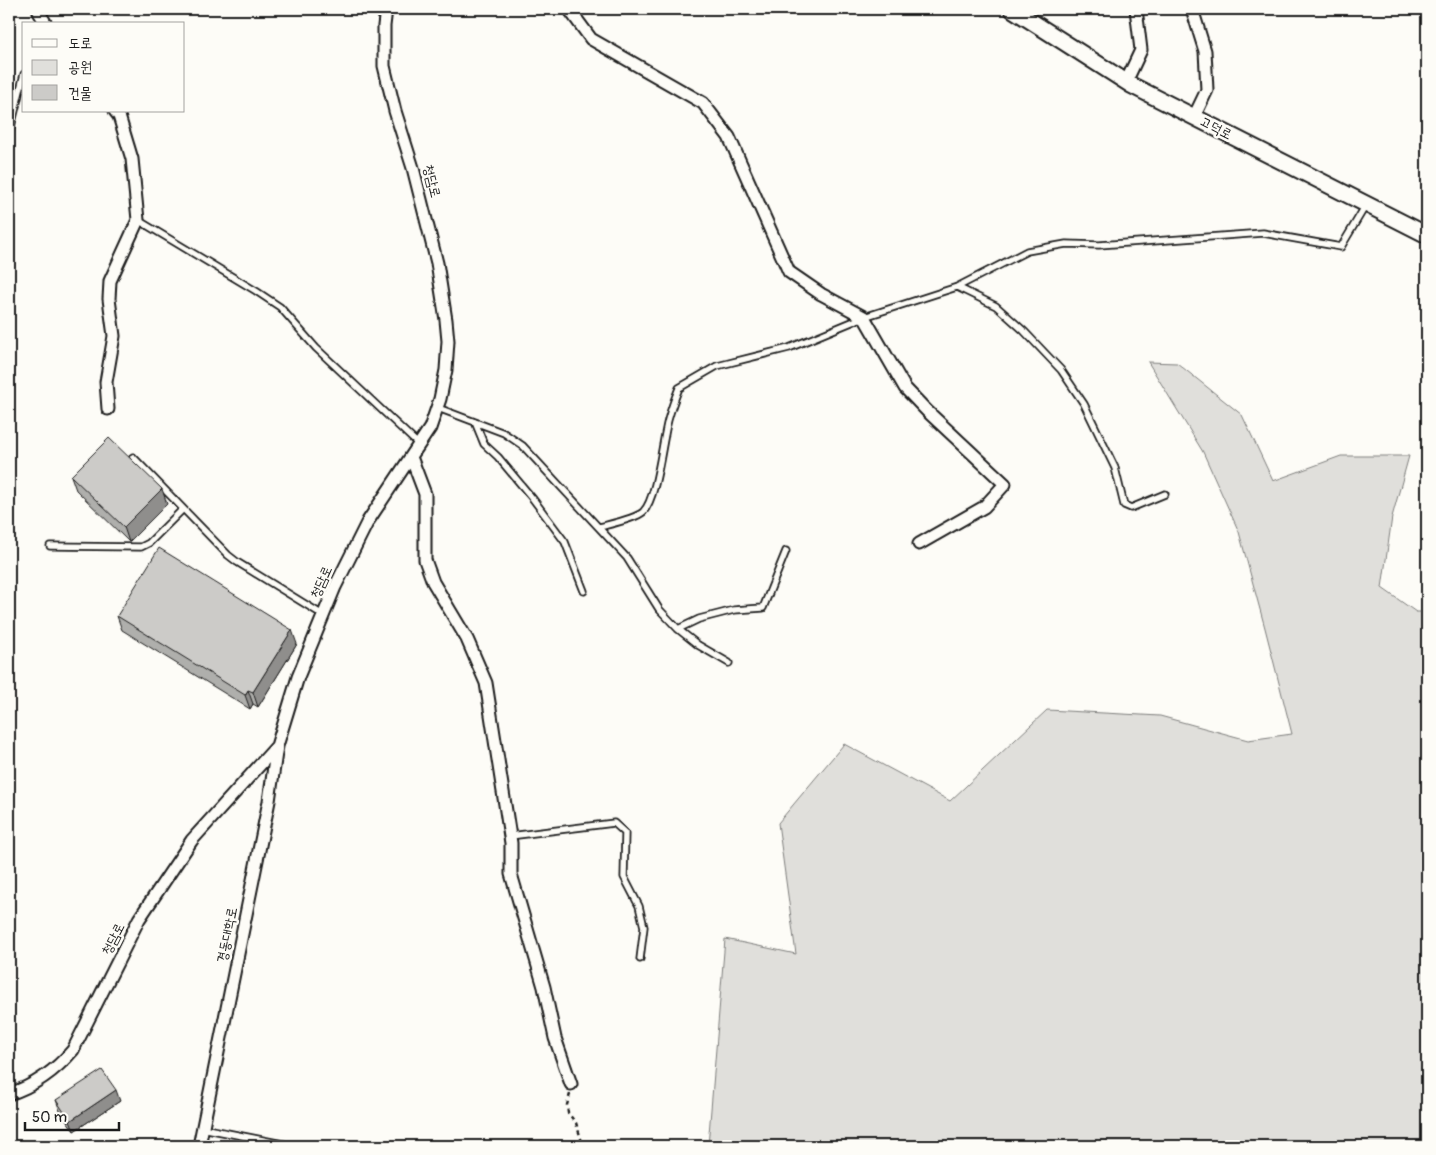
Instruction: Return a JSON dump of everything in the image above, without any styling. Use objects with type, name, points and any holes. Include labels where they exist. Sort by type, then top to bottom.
[{"type":"main road","name":"고덕로","points":[[1012,9],[1126,82],[1427,235]]},
{"type":"street","name":"청담로","points":[[9,1094],[50,1074],[73,1050],[139,919],[192,840],[277,746],[298,677],[335,587],[368,521],[430,428],[438,408],[446,370],[448,341],[446,320],[437,263],[413,168],[395,111],[384,66],[386,9]]},
{"type":"street","points":[[569,9],[591,39],[703,103],[729,137],[789,272],[822,294],[864,317],[905,388],[1005,484],[984,507],[919,544]]},
{"type":"street","points":[[1126,82],[1142,50],[1136,9]]},
{"type":"street","points":[[1192,9],[1205,50],[1207,90],[1194,117]]},
{"type":"street","points":[[108,409],[106,382],[114,336],[109,299],[110,281],[138,220],[132,159],[119,116],[116,112]]},
{"type":"street","points":[[411,457],[425,494],[425,560],[433,582],[466,639],[486,683],[511,843],[510,874],[544,987],[555,1038],[571,1084]]},
{"type":"street","name":"경동대학로","points":[[199,1146],[265,820],[277,746]]},
{"type":"lane","points":[[9,135],[22,82]]},
{"type":"lane","points":[[599,527],[642,513],[654,488],[668,419],[679,388],[717,366],[789,348],[864,317],[957,287],[1027,251],[1066,244],[1099,245],[1263,233],[1341,247],[1366,204]]},
{"type":"lane","points":[[138,220],[280,307],[316,348],[419,445]]},
{"type":"lane","points":[[957,287],[996,306],[1024,331],[1061,370],[1084,404],[1115,468],[1124,505],[1131,508],[1165,494]]},
{"type":"lane","points":[[438,408],[504,433],[523,446],[627,558],[659,609],[678,629],[698,645],[729,663]]},
{"type":"lane","points":[[475,422],[484,444],[498,457],[533,498],[565,542],[584,591]]},
{"type":"lane","points":[[133,457],[218,546],[237,562],[323,616]]},
{"type":"lane","points":[[50,546],[141,547],[148,544],[183,509]]},
{"type":"lane","points":[[678,629],[699,619],[734,610],[763,608],[786,551]]},
{"type":"lane","points":[[510,836],[614,823],[625,833],[624,877],[639,906],[644,927],[640,960]]},
{"type":"lane","points":[[202,1128],[293,1146]]},
{"type":"path","points":[[571,1084],[567,1105],[568,1113],[576,1123],[582,1146]]},
{"type":"green space","points":[[1148,362],[1177,363],[1242,415],[1273,481],[1341,456],[1409,456],[1392,517],[1382,588],[1416,612],[1427,612],[1427,1146],[708,1146],[725,939],[796,954],[778,823],[844,744],[950,801],[1047,710],[1160,716],[1248,740],[1292,734],[1239,532],[1203,452]]},
{"type":"building","points":[[109,438],[162,489],[124,527],[71,476]]},
{"type":"building","points":[[159,548],[292,630],[253,692],[248,690],[245,695],[117,616]]},
{"type":"building","points":[[102,1070],[116,1090],[70,1121],[56,1100]]}]
